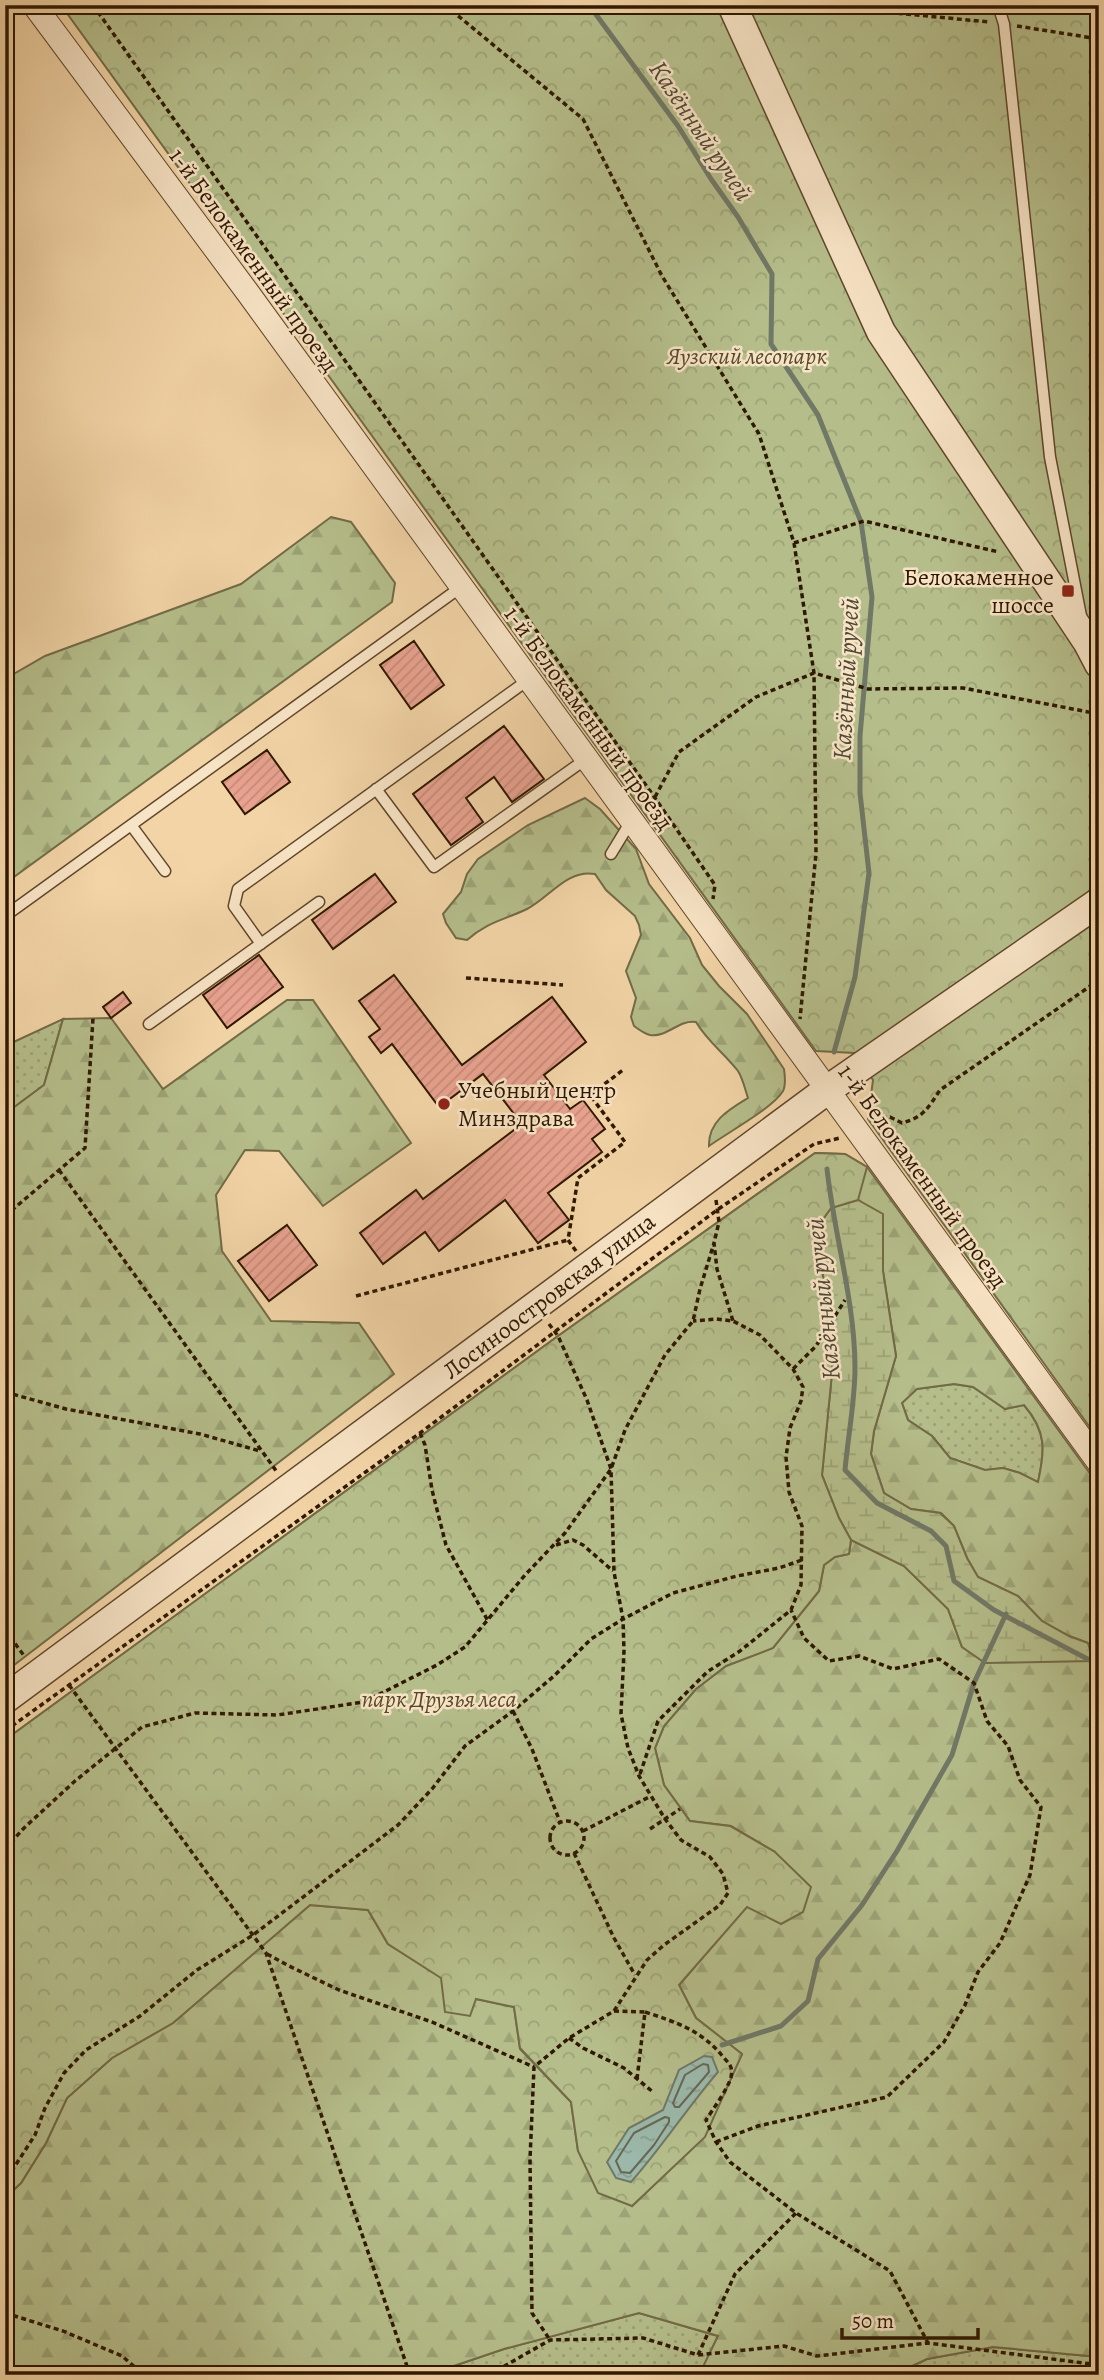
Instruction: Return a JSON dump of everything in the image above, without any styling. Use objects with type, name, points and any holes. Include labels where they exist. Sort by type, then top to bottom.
[{"type":"street","name":"1-й Белокаменный проезд","points":[[34,5],[256,304],[1099,1463]]},
{"type":"street","points":[[732,5],[881,332],[1093,654]]},
{"type":"street","name":"Лосиноостровская улица","points":[[5,1699],[827,1090],[1099,902]]},
{"type":"lane","points":[[998,5],[1004,24],[1050,457],[1083,629],[1093,654]]},
{"type":"lane","points":[[5,916],[461,587]]},
{"type":"lane","points":[[261,944],[234,906],[238,889],[528,680]]},
{"type":"lane","points":[[376,789],[434,867],[586,759]]},
{"type":"lane","points":[[611,854],[631,821]]},
{"type":"lane","points":[[131,825],[165,871]]},
{"type":"lane","points":[[149,1024],[319,902]]},
{"type":"path","points":[[93,5],[715,885],[711,929]]},
{"type":"path","points":[[445,5],[583,119],[662,276],[759,435],[794,543],[814,673],[816,853],[797,1047]]},
{"type":"path","points":[[813,5],[1004,24],[1098,39]]},
{"type":"path","points":[[794,543],[864,521],[1008,554]]},
{"type":"path","points":[[655,798],[678,752],[756,696],[814,673],[868,690],[963,688],[1099,714]]},
{"type":"path","points":[[466,978],[563,985]]},
{"type":"path","points":[[867,1119],[881,1116],[902,1123],[917,1119],[940,1090],[1099,980]]},
{"type":"path","points":[[5,1216],[85,1148],[93,1018]]},
{"type":"path","points":[[356,1296],[568,1240],[578,1178],[625,1142],[590,1095],[623,1070]]},
{"type":"path","points":[[5,1731],[420,1433],[717,1210],[814,1144],[842,1138]]},
{"type":"path","points":[[5,1392],[66,1409],[200,1434],[262,1452],[59,1170]]},
{"type":"path","points":[[5,1849],[23,1828],[75,1781],[142,1727],[195,1713],[276,1715],[364,1702],[437,1665],[465,1647],[525,1575],[565,1533],[611,1469],[625,1430],[665,1355],[693,1321],[719,1222],[717,1210]]},
{"type":"path","points":[[714,1243],[717,1269],[733,1321]]},
{"type":"path","points":[[793,1369],[816,1346],[845,1300]]},
{"type":"path","points":[[535,1306],[555,1331],[587,1400],[611,1469],[614,1572],[623,1619],[621,1714],[628,1748],[639,1776],[665,1819],[681,1840],[709,1857],[723,1874],[727,1893],[720,1905],[647,1960],[614,2011],[569,2038],[534,2067],[530,2159],[532,2313],[550,2340]]},
{"type":"path","points":[[639,1776],[658,1721],[708,1672],[740,1651],[791,1610],[801,1585],[802,1526],[789,1492],[786,1457],[790,1428],[801,1401],[803,1387],[793,1369],[760,1335],[733,1321],[693,1321]]},
{"type":"path","points":[[420,1433],[425,1445],[432,1490],[446,1545],[488,1621]]},
{"type":"path","points":[[551,1548],[561,1542],[573,1540],[583,1545],[614,1572]]},
{"type":"path","points":[[5,2177],[35,2135],[45,2108],[64,2073],[86,2050],[140,2016],[197,1970],[253,1935],[398,1825],[432,1790],[465,1746],[513,1711],[591,1639],[673,1593],[802,1560]]},
{"type":"path","points":[[716,2142],[758,2126],[887,2097],[944,2042],[965,2005],[978,1972],[1000,1943],[1030,1875],[1041,1807],[1020,1780],[1008,1746],[987,1721],[974,1683],[939,1659],[893,1669],[859,1656],[829,1661],[804,1637],[791,1610]]},
{"type":"path","points":[[5,1630],[25,1657]]},
{"type":"path","points":[[73,1691],[266,1953],[410,2375]]},
{"type":"path","points":[[513,1711],[532,1749],[560,1822]]},
{"type":"path","points":[[583,1830],[651,1796]]},
{"type":"path","points":[[650,1829],[680,1809]]},
{"type":"path","points":[[560,1822],[573,1822],[583,1830],[583,1844],[574,1853],[561,1853],[551,1844],[551,1831],[560,1822]]},
{"type":"path","points":[[574,1853],[614,1938],[635,1975]]},
{"type":"path","points":[[266,1953],[339,1990],[432,2022],[534,2067]]},
{"type":"path","points":[[614,2011],[645,2012],[678,2023],[698,2032],[717,2048],[731,2066],[731,2079],[706,2120],[716,2142],[730,2162],[796,2213],[890,2271],[928,2343]]},
{"type":"path","points":[[637,2079],[645,2012]]},
{"type":"path","points":[[569,2038],[624,2068],[653,2092]]},
{"type":"path","points":[[698,2355],[735,2274],[796,2213]]},
{"type":"path","points":[[5,2313],[63,2331],[122,2356],[144,2375]]},
{"type":"path","points":[[489,2375],[550,2340],[643,2338],[698,2355],[784,2346],[817,2356],[928,2343],[1099,2365]]},
{"type":"green space","name":"Яузский лесопарк","points":[[61,5],[1099,5],[1099,1440],[868,1119],[873,1080],[855,1053],[816,1051]]},
{"type":"green space","points":[[331,517],[351,522],[395,583],[392,602],[14,877],[5,889],[5,679],[45,656],[241,584]]},
{"type":"green space","points":[[585,798],[600,809],[636,849],[649,884],[690,938],[702,965],[747,1014],[784,1069],[785,1086],[778,1098],[709,1146],[716,1123],[727,1111],[748,1098],[741,1077],[696,1022],[684,1023],[656,1035],[646,1034],[634,1026],[631,1017],[636,998],[626,971],[641,935],[639,925],[635,916],[606,890],[595,874],[567,880],[527,909],[489,925],[467,940],[456,938],[446,923],[443,914],[461,892],[467,874],[478,859],[528,825]]},
{"type":"green space","points":[[287,1000],[313,1000],[411,1143],[323,1206],[279,1151],[245,1150],[216,1195],[222,1251],[271,1321],[359,1323],[394,1374],[5,1672],[5,1114],[44,1085],[63,1019],[111,1018],[163,1089]]},
{"type":"green space","points":[[63,1019],[44,1085],[5,1114],[5,1046]]},
{"type":"green space","points":[[815,1153],[845,1154],[867,1167],[1099,1486],[1099,2357],[993,2347],[927,2359],[893,2375],[699,2375],[718,2336],[639,2313],[504,2349],[427,2375],[5,2375],[5,2198],[21,2183],[46,2143],[67,2098],[112,2058],[173,2023],[310,1905],[368,1910],[388,1944],[476,1999],[514,2007],[520,2049],[571,2102],[578,2151],[632,2206],[704,2137],[742,2054],[696,2018],[679,1985],[747,1906],[775,1852],[731,1826],[690,1821],[664,1785],[655,1748],[664,1726],[696,1689],[726,1666],[773,1648],[819,1591],[824,1565],[835,1557],[849,1554],[851,1540],[904,1566],[948,1609],[962,1647],[1088,1643],[1042,1621],[1018,1596],[978,1577],[954,1526],[941,1513],[911,1509],[884,1493],[871,1454],[874,1431],[896,1356],[883,1271],[883,1215],[858,1200],[831,1208],[5,1740],[558,1336]],"holes":[[[954,1384],[973,1387],[1005,1409],[1024,1405],[1031,1415],[1037,1424],[1043,1451],[1038,1482],[1003,1468],[985,1470],[950,1458],[932,1436],[908,1420],[902,1403],[917,1389]]]},
{"type":"green space","name":"парк Друзья леса","points":[[815,1153],[845,1154],[867,1167],[858,1200],[831,1208],[816,1229],[826,1296],[834,1320],[822,1475],[851,1540],[849,1554],[835,1557],[824,1565],[819,1591],[773,1648],[726,1666],[696,1689],[664,1726],[655,1748],[664,1785],[690,1821],[730,1826],[775,1852],[811,1887],[803,1912],[781,1924],[747,1907],[679,1985],[696,2018],[742,2054],[705,2137],[632,2206],[598,2193],[578,2151],[571,2102],[520,2048],[514,2007],[476,1999],[470,2016],[445,2012],[441,1978],[388,1944],[368,1910],[310,1905],[173,2023],[112,2058],[67,2098],[46,2143],[21,2183],[5,2198],[5,1740],[558,1336]]},
{"type":"green space","points":[[858,1200],[883,1214],[883,1271],[896,1356],[874,1431],[871,1454],[884,1493],[911,1509],[940,1513],[954,1526],[978,1577],[1018,1596],[1042,1621],[1088,1643],[1093,1661],[985,1663],[962,1647],[948,1609],[904,1566],[851,1540],[839,1518],[822,1475],[834,1320],[826,1296],[816,1229],[831,1208]]},
{"type":"green space","points":[[954,1384],[973,1387],[1005,1409],[1024,1405],[1037,1424],[1042,1442],[1038,1483],[1020,1473],[1003,1468],[985,1470],[950,1458],[932,1436],[908,1420],[902,1403],[916,1389]]},
{"type":"green space","points":[[639,2313],[718,2336],[700,2375],[427,2375],[504,2349]]},
{"type":"green space","points":[[993,2347],[1099,2357],[1099,2375],[893,2375],[927,2359]]},
{"type":"water","points":[[704,2056],[712,2057],[718,2072],[631,2182],[616,2178],[607,2162],[629,2128],[663,2110],[679,2070]]},
{"type":"building","points":[[414,641],[444,685],[411,709],[380,665]]},
{"type":"building","points":[[504,726],[544,779],[512,802],[494,777],[466,798],[483,822],[451,845],[413,794]]},
{"type":"building","points":[[267,750],[290,782],[245,814],[222,782]]},
{"type":"building","points":[[375,874],[396,902],[333,949],[312,920]]},
{"type":"building","points":[[259,955],[283,987],[227,1028],[203,995]]},
{"type":"building","points":[[394,975],[462,1065],[552,997],[586,1042],[544,1075],[570,1109],[583,1100],[605,1129],[592,1139],[602,1152],[548,1193],[569,1220],[538,1243],[505,1200],[439,1251],[425,1232],[383,1264],[360,1233],[416,1190],[423,1199],[522,1124],[483,1074],[439,1107],[392,1044],[381,1053],[369,1037],[380,1029],[359,1001]]},
{"type":"building","points":[[123,992],[131,1003],[111,1018],[103,1007]]},
{"type":"building","points":[[287,1225],[317,1265],[269,1301],[238,1261]]},
{"type":"waterway","name":"Казённый ручей","points":[[589,5],[678,126],[772,274],[771,344],[818,415],[861,522],[872,597],[860,736],[860,793],[869,873],[855,977],[834,1052]]},
{"type":"waterway","name":"Казённый ручей","points":[[827,1169],[854,1343],[854,1393],[845,1470],[877,1503],[931,1531],[946,1546],[954,1581],[994,1610],[1099,1665]]},
{"type":"waterway","points":[[722,2045],[781,2026],[808,2001],[818,1959],[862,1905],[897,1851],[952,1755],[974,1683],[1006,1614]]},
{"type":"place","name":"Белокаменное шоссе","points":[[1068,591]]},
{"type":"place","name":"Учебный центр Минздрава","points":[[444,1104]]}]
